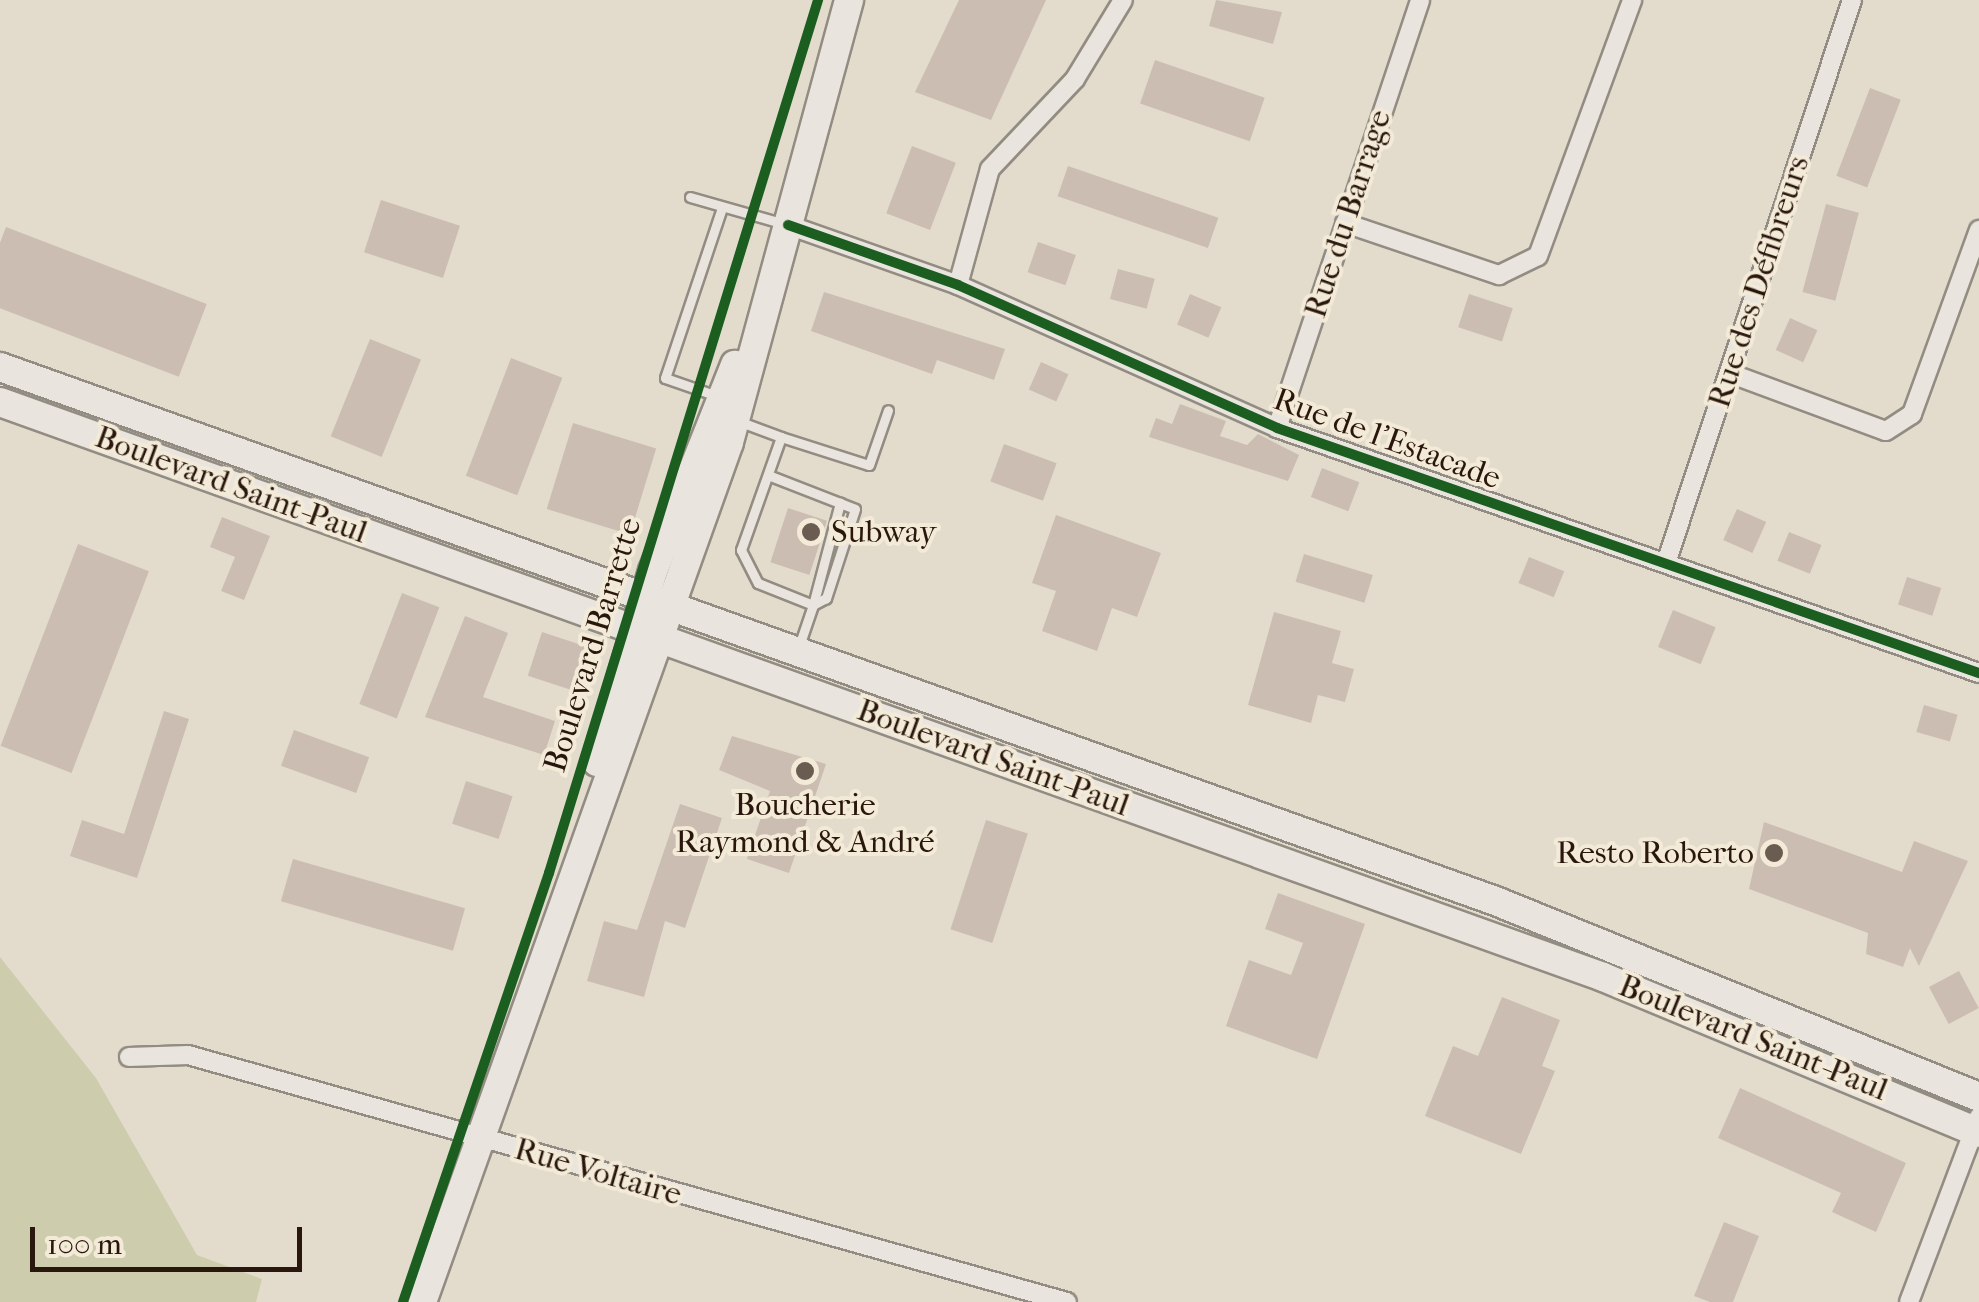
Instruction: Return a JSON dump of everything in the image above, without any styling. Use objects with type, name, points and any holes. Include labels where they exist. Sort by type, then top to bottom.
[{"type":"main road","name":"Boulevard Barrette","points":[[422,1302],[646,634],[760,314],[849,0]]},
{"type":"main road","name":"Boulevard Saint-Paul","points":[[0,367],[1598,939],[1979,1096]]},
{"type":"main road","name":"Boulevard Saint-Paul","points":[[0,402],[1603,977],[1977,1127]]},
{"type":"main road","name":"Boulevard Barrette","points":[[658,601],[685,479],[702,434],[727,408]]},
{"type":"street","points":[[958,285],[990,169],[1075,80],[1124,0]]},
{"type":"street","name":"Rue du Barrage","points":[[1277,428],[1420,0]]},
{"type":"street","points":[[1346,223],[1498,275],[1538,256],[1632,0]]},
{"type":"street","name":"Rue des Défibreurs","points":[[1666,563],[1852,0]]},
{"type":"street","name":"Rue de l'Estacade","points":[[788,224],[958,285],[1277,428],[1979,673]]},
{"type":"street","points":[[1730,373],[1886,431],[1912,414],[1979,230]]},
{"type":"street","name":"Rue Voltaire","points":[[128,1058],[188,1054],[1068,1302]]},
{"type":"street","points":[[1909,1302],[1977,1127]]},
{"type":"lane","points":[[690,197],[788,224]]},
{"type":"lane","points":[[722,208],[665,378],[781,437],[869,464],[888,410]]},
{"type":"lane","points":[[781,437],[741,550],[758,583],[814,605]]},
{"type":"lane","points":[[768,476],[855,509],[826,598],[814,605]]},
{"type":"lane","points":[[798,651],[840,504]]},
{"type":"green space","points":[[0,957],[96,1078],[197,1255],[262,1279],[256,1302],[0,1302]]},
{"type":"building","points":[[959,0],[1046,0],[991,120],[915,92]]},
{"type":"building","points":[[1216,0],[1282,12],[1273,44],[1209,26]]},
{"type":"building","points":[[1155,60],[1265,98],[1250,141],[1140,103]]},
{"type":"building","points":[[1870,88],[1901,100],[1867,188],[1836,176]]},
{"type":"building","points":[[912,146],[956,163],[930,230],[886,213]]},
{"type":"building","points":[[1068,166],[1218,218],[1208,248],[1058,196]]},
{"type":"building","points":[[381,200],[460,226],[443,278],[364,252]]},
{"type":"building","points":[[1826,204],[1859,213],[1835,301],[1802,292]]},
{"type":"building","points":[[6,227],[207,304],[179,377],[0,308],[0,243]]},
{"type":"building","points":[[1038,242],[1076,255],[1065,285],[1028,272]]},
{"type":"building","points":[[1118,269],[1155,279],[1147,309],[1110,299]]},
{"type":"building","points":[[824,292],[1005,349],[994,380],[937,360],[932,374],[811,331]]},
{"type":"building","points":[[1190,294],[1221,307],[1208,338],[1177,324]]},
{"type":"building","points":[[1469,294],[1513,308],[1502,342],[1458,327]]},
{"type":"building","points":[[1790,318],[1817,330],[1803,362],[1776,350]]},
{"type":"building","points":[[370,339],[421,360],[382,457],[331,436]]},
{"type":"building","points":[[511,358],[562,378],[517,495],[466,476]]},
{"type":"building","points":[[1041,362],[1068,374],[1056,402],[1029,389]]},
{"type":"building","points":[[1180,404],[1226,421],[1220,436],[1247,445],[1258,434],[1299,455],[1288,481],[1149,437],[1156,418],[1172,424]]},
{"type":"building","points":[[573,423],[656,448],[630,535],[547,509]]},
{"type":"building","points":[[1004,444],[1057,463],[1043,501],[990,482]]},
{"type":"building","points":[[1322,468],[1359,482],[1348,511],[1311,497]]},
{"type":"building","points":[[788,508],[827,521],[809,575],[770,562]]},
{"type":"building","points":[[1737,509],[1766,522],[1752,553],[1723,540]]},
{"type":"building","points":[[1056,515],[1161,553],[1137,617],[1112,608],[1097,651],[1042,631],[1056,591],[1032,583]]},
{"type":"building","points":[[222,517],[270,536],[244,600],[221,591],[235,557],[210,547]]},
{"type":"building","points":[[1789,532],[1821,545],[1810,574],[1777,561]]},
{"type":"building","points":[[78,544],[149,571],[72,773],[1,746]]},
{"type":"building","points":[[1304,554],[1373,575],[1364,603],[1296,582]]},
{"type":"building","points":[[1529,557],[1564,571],[1554,597],[1519,583]]},
{"type":"building","points":[[1907,577],[1941,588],[1932,616],[1898,605]]},
{"type":"building","points":[[402,593],[439,607],[397,718],[359,704]]},
{"type":"building","points":[[1673,610],[1716,627],[1701,664],[1658,647]]},
{"type":"building","points":[[1274,612],[1341,631],[1332,663],[1354,669],[1345,702],[1318,695],[1311,723],[1248,705]]},
{"type":"building","points":[[465,616],[508,633],[483,697],[555,721],[544,755],[425,717]]},
{"type":"building","points":[[542,632],[589,647],[574,691],[528,676]]},
{"type":"building","points":[[1924,705],[1958,715],[1950,742],[1916,732]]},
{"type":"building","points":[[164,711],[189,719],[137,878],[70,856],[82,820],[124,834]]},
{"type":"building","points":[[294,730],[369,757],[356,793],[281,766]]},
{"type":"building","points":[[732,736],[826,764],[789,873],[747,859],[770,791],[719,770]]},
{"type":"building","points":[[466,781],[513,796],[499,839],[452,824]]},
{"type":"building","points":[[680,804],[722,818],[685,928],[665,921],[644,997],[587,981],[604,921],[637,930]]},
{"type":"building","points":[[986,820],[1028,834],[992,943],[950,929]]},
{"type":"building","points":[[1764,822],[1902,872],[1914,841],[1968,861],[1919,966],[1910,948],[1903,967],[1866,954],[1868,933],[1749,889]]},
{"type":"building","points":[[293,859],[465,908],[453,951],[281,901]]},
{"type":"building","points":[[1278,893],[1365,924],[1317,1059],[1226,1026],[1249,960],[1291,975],[1303,943],[1265,929]]},
{"type":"building","points":[[1959,971],[1979,1008],[1949,1024],[1929,987]]},
{"type":"building","points":[[1502,997],[1560,1020],[1542,1066],[1555,1071],[1521,1154],[1425,1116],[1453,1046],[1478,1056]]},
{"type":"building","points":[[1740,1088],[1906,1163],[1876,1232],[1832,1212],[1841,1193],[1718,1138]]},
{"type":"building","points":[[1724,1222],[1759,1236],[1733,1302],[1710,1302],[1694,1296]]},
{"type":"cycle path","points":[[403,1302],[549,873],[818,0]]},
{"type":"cycle path","points":[[788,225],[958,285],[1277,428],[1979,673]]},
{"type":"place","name":"Subway","points":[[811,532]]},
{"type":"place","name":"Boucherie Raymond & André","points":[[805,771]]},
{"type":"place","name":"Resto Roberto","points":[[1774,853]]}]
